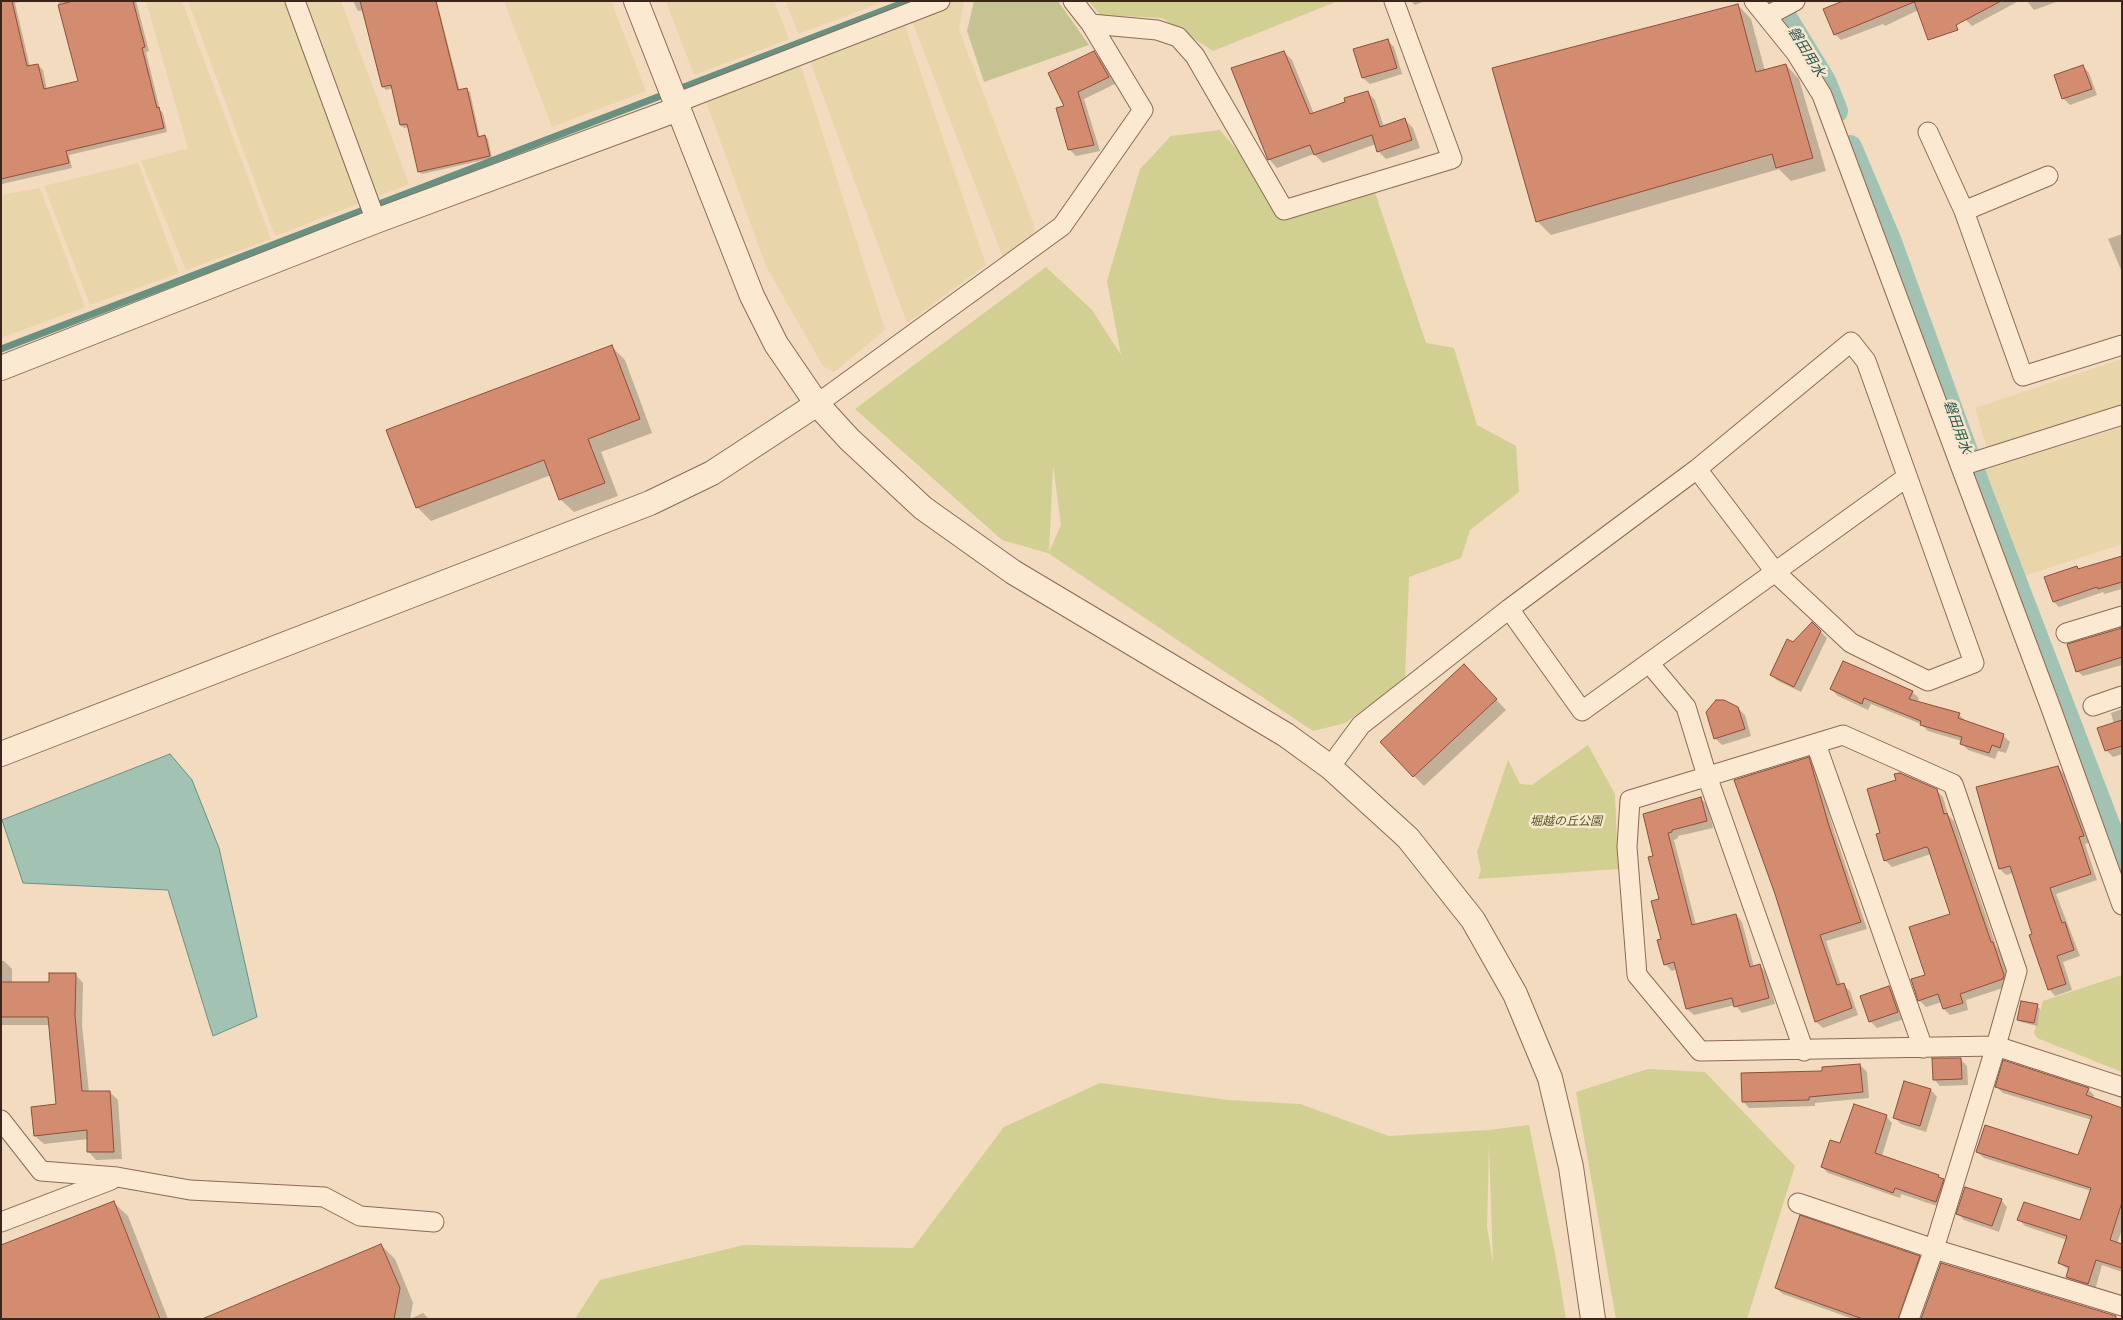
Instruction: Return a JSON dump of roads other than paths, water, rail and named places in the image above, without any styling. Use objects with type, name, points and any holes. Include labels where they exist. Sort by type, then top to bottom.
[{"type":"street","points":[[295,1],[376,221]]},
{"type":"street","points":[[636,1],[752,296],[776,344],[817,404],[849,439],[923,508],[1013,572],[1286,735],[1330,766],[1408,838],[1473,920],[1515,994],[1550,1078],[1570,1168],[1593,1319]]},
{"type":"street","points":[[1,368],[376,221],[677,106],[940,1]]},
{"type":"street","points":[[1,754],[650,503],[712,473],[817,404],[1062,226],[1143,110],[1091,24],[1073,1]]},
{"type":"street","points":[[1091,24],[1157,30],[1178,37],[1195,56],[1284,210],[1452,159],[1394,1]]},
{"type":"street","points":[[1754,1],[1796,53],[1822,95],[2122,905]]},
{"type":"street","points":[[1767,16],[1795,1]]},
{"type":"street","points":[[1928,132],[1964,211],[2023,376],[2122,345]]},
{"type":"street","points":[[1964,211],[2048,176]]},
{"type":"street","points":[[1330,766],[1361,725],[1509,609],[1697,469],[1851,342],[1866,361],[1974,664],[1928,681],[1851,643],[1776,572],[1697,469]]},
{"type":"street","points":[[1961,466],[2122,415]]},
{"type":"street","points":[[1509,609],[1582,711],[1907,477]]},
{"type":"street","points":[[2066,633],[2122,616]]},
{"type":"street","points":[[1649,663],[1686,707],[1707,776],[1804,1051]]},
{"type":"street","points":[[2093,706],[2122,696]]},
{"type":"street","points":[[1909,1319],[1934,1249],[1996,1046],[2018,971],[1953,784],[1844,735],[1630,800],[1627,847],[1638,975],[1700,1051],[1804,1051],[1996,1046],[2122,1087]]},
{"type":"street","points":[[1816,744],[1923,1048]]},
{"type":"street","points":[[1,1120],[41,1171],[117,1178],[190,1190],[324,1197],[360,1216],[434,1222]]},
{"type":"street","points":[[1,1222],[117,1178]]},
{"type":"street","points":[[1798,1204],[1934,1249],[2122,1306]]},
{"type":"waterway","points":[[1,349],[908,1]]},
{"type":"waterway","name":"磐田用水","points":[[1775,1],[1824,81],[1836,111]]},
{"type":"waterway","name":"磐田用水","points":[[1850,147],[1890,242],[1980,490],[2122,861]]},
{"type":"park label","name":"堀越の丘公園","points":[[1566,822]]}]
